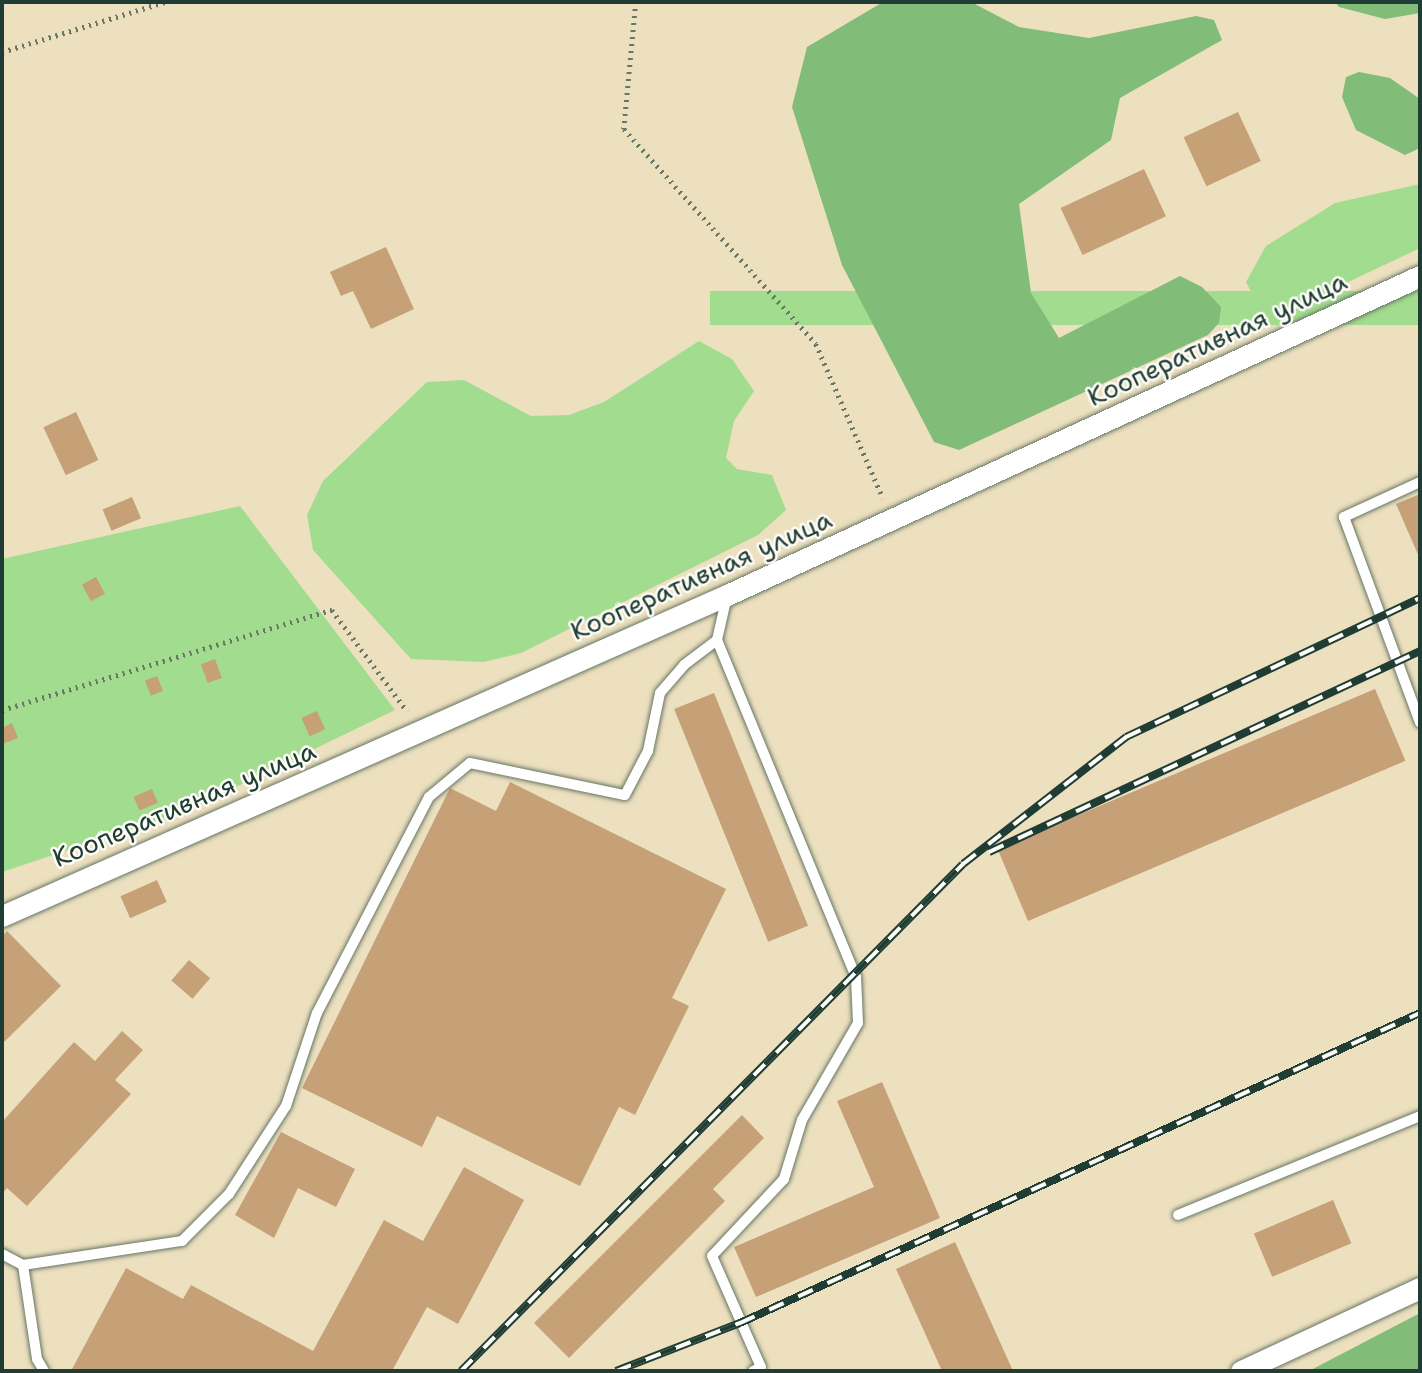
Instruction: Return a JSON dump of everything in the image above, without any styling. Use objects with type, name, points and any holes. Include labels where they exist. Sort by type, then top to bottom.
[{"type":"street","name":"Кооперативная улица","points":[[2,916],[727,595],[1420,276]]},
{"type":"street","points":[[1241,1371],[1420,1288]]},
{"type":"lane","points":[[1420,482],[1344,517],[1420,722]]},
{"type":"lane","points":[[727,595],[717,640],[856,977],[858,1023],[802,1120],[784,1179],[712,1256],[761,1367],[753,1371]]},
{"type":"lane","points":[[2,1254],[23,1265],[182,1241],[229,1194],[286,1106],[317,1013],[429,797],[470,763],[625,795],[648,751],[660,693],[684,665],[717,640]]},
{"type":"lane","points":[[1178,1215],[1420,1116]]},
{"type":"lane","points":[[23,1265],[37,1359],[44,1371]]},
{"type":"path","points":[[2,52],[165,2]]},
{"type":"path","points":[[636,2],[624,129],[816,344],[892,519]]},
{"type":"path","points":[[2,710],[332,610],[422,732]]},
{"type":"green space","points":[[883,2],[971,2],[1019,27],[1089,38],[1196,16],[1214,20],[1222,40],[1120,98],[1111,140],[1019,204],[1031,293],[1059,338],[1180,276],[1202,287],[1221,307],[1219,323],[1208,335],[959,450],[934,442],[842,265],[792,107],[807,47]]},
{"type":"green space","points":[[1335,2],[1420,2],[1420,13],[1385,19],[1339,7]]},
{"type":"green space","points":[[1359,72],[1390,78],[1420,99],[1420,148],[1405,155],[1356,130],[1342,97],[1346,77]]},
{"type":"green space","points":[[1420,184],[1420,248],[1266,321],[1246,282],[1266,246],[1335,203]]},
{"type":"green space","points":[[710,291],[1420,291],[1420,325],[710,325]]},
{"type":"green space","points":[[699,341],[732,359],[754,391],[734,421],[726,458],[737,469],[772,475],[786,510],[758,535],[521,653],[484,662],[411,659],[313,550],[307,515],[323,481],[427,382],[464,380],[531,416],[569,415],[604,402]]},
{"type":"green space","points":[[240,506],[395,710],[186,811],[2,872],[2,559]]},
{"type":"green space","points":[[1420,1313],[1420,1371],[1309,1371]]},
{"type":"building","points":[[1238,112],[1261,161],[1206,186],[1184,137]]},
{"type":"building","points":[[1144,169],[1166,216],[1083,255],[1061,208]]},
{"type":"building","points":[[386,247],[414,309],[371,329],[353,291],[341,296],[330,272]]},
{"type":"building","points":[[76,412],[98,460],[66,475],[43,427]]},
{"type":"building","points":[[1420,494],[1420,559],[1396,504]]},
{"type":"building","points":[[132,497],[141,518],[112,531],[103,510]]},
{"type":"building","points":[[96,577],[105,594],[91,601],[82,585]]},
{"type":"building","points":[[215,659],[222,678],[208,683],[201,664]]},
{"type":"building","points":[[157,676],[163,691],[151,696],[145,681]]},
{"type":"building","points":[[1375,689],[1405,761],[1028,921],[998,849]]},
{"type":"building","points":[[714,693],[808,926],[768,942],[674,709]]},
{"type":"building","points":[[317,711],[325,729],[310,736],[301,718]]},
{"type":"building","points":[[12,723],[18,738],[2,744],[2,728]]},
{"type":"building","points":[[510,782],[726,889],[672,998],[689,1006],[635,1115],[619,1107],[580,1186],[437,1116],[422,1147],[302,1088],[450,788],[496,811]]},
{"type":"building","points":[[152,789],[158,803],[139,811],[134,797]]},
{"type":"building","points":[[157,880],[167,902],[130,918],[120,896]]},
{"type":"building","points":[[7,931],[61,986],[2,1044],[2,936]]},
{"type":"building","points":[[189,960],[210,978],[192,999],[171,980]]},
{"type":"building","points":[[122,1031],[143,1050],[115,1080],[131,1094],[27,1206],[7,1188],[2,1194],[2,1122],[74,1042],[95,1061]]},
{"type":"building","points":[[882,1082],[940,1218],[756,1297],[734,1247],[874,1187],[837,1101]]},
{"type":"building","points":[[742,1115],[764,1138],[713,1189],[725,1201],[569,1358],[534,1323]]},
{"type":"building","points":[[281,1132],[355,1169],[336,1207],[298,1188],[274,1238],[235,1215]]},
{"type":"building","points":[[464,1167],[524,1200],[458,1324],[427,1307],[392,1371],[71,1371],[126,1268],[183,1299],[191,1285],[313,1351],[384,1220],[423,1241]]},
{"type":"building","points":[[1333,1200],[1351,1243],[1272,1277],[1254,1234]]},
{"type":"building","points":[[955,1242],[1013,1371],[942,1371],[896,1269]]},
{"type":"railway","points":[[461,1371],[963,864],[1126,737],[1420,598]]},
{"type":"railway","points":[[989,852],[1420,651]]},
{"type":"railway","points":[[616,1371],[740,1323],[1420,1013]]}]
